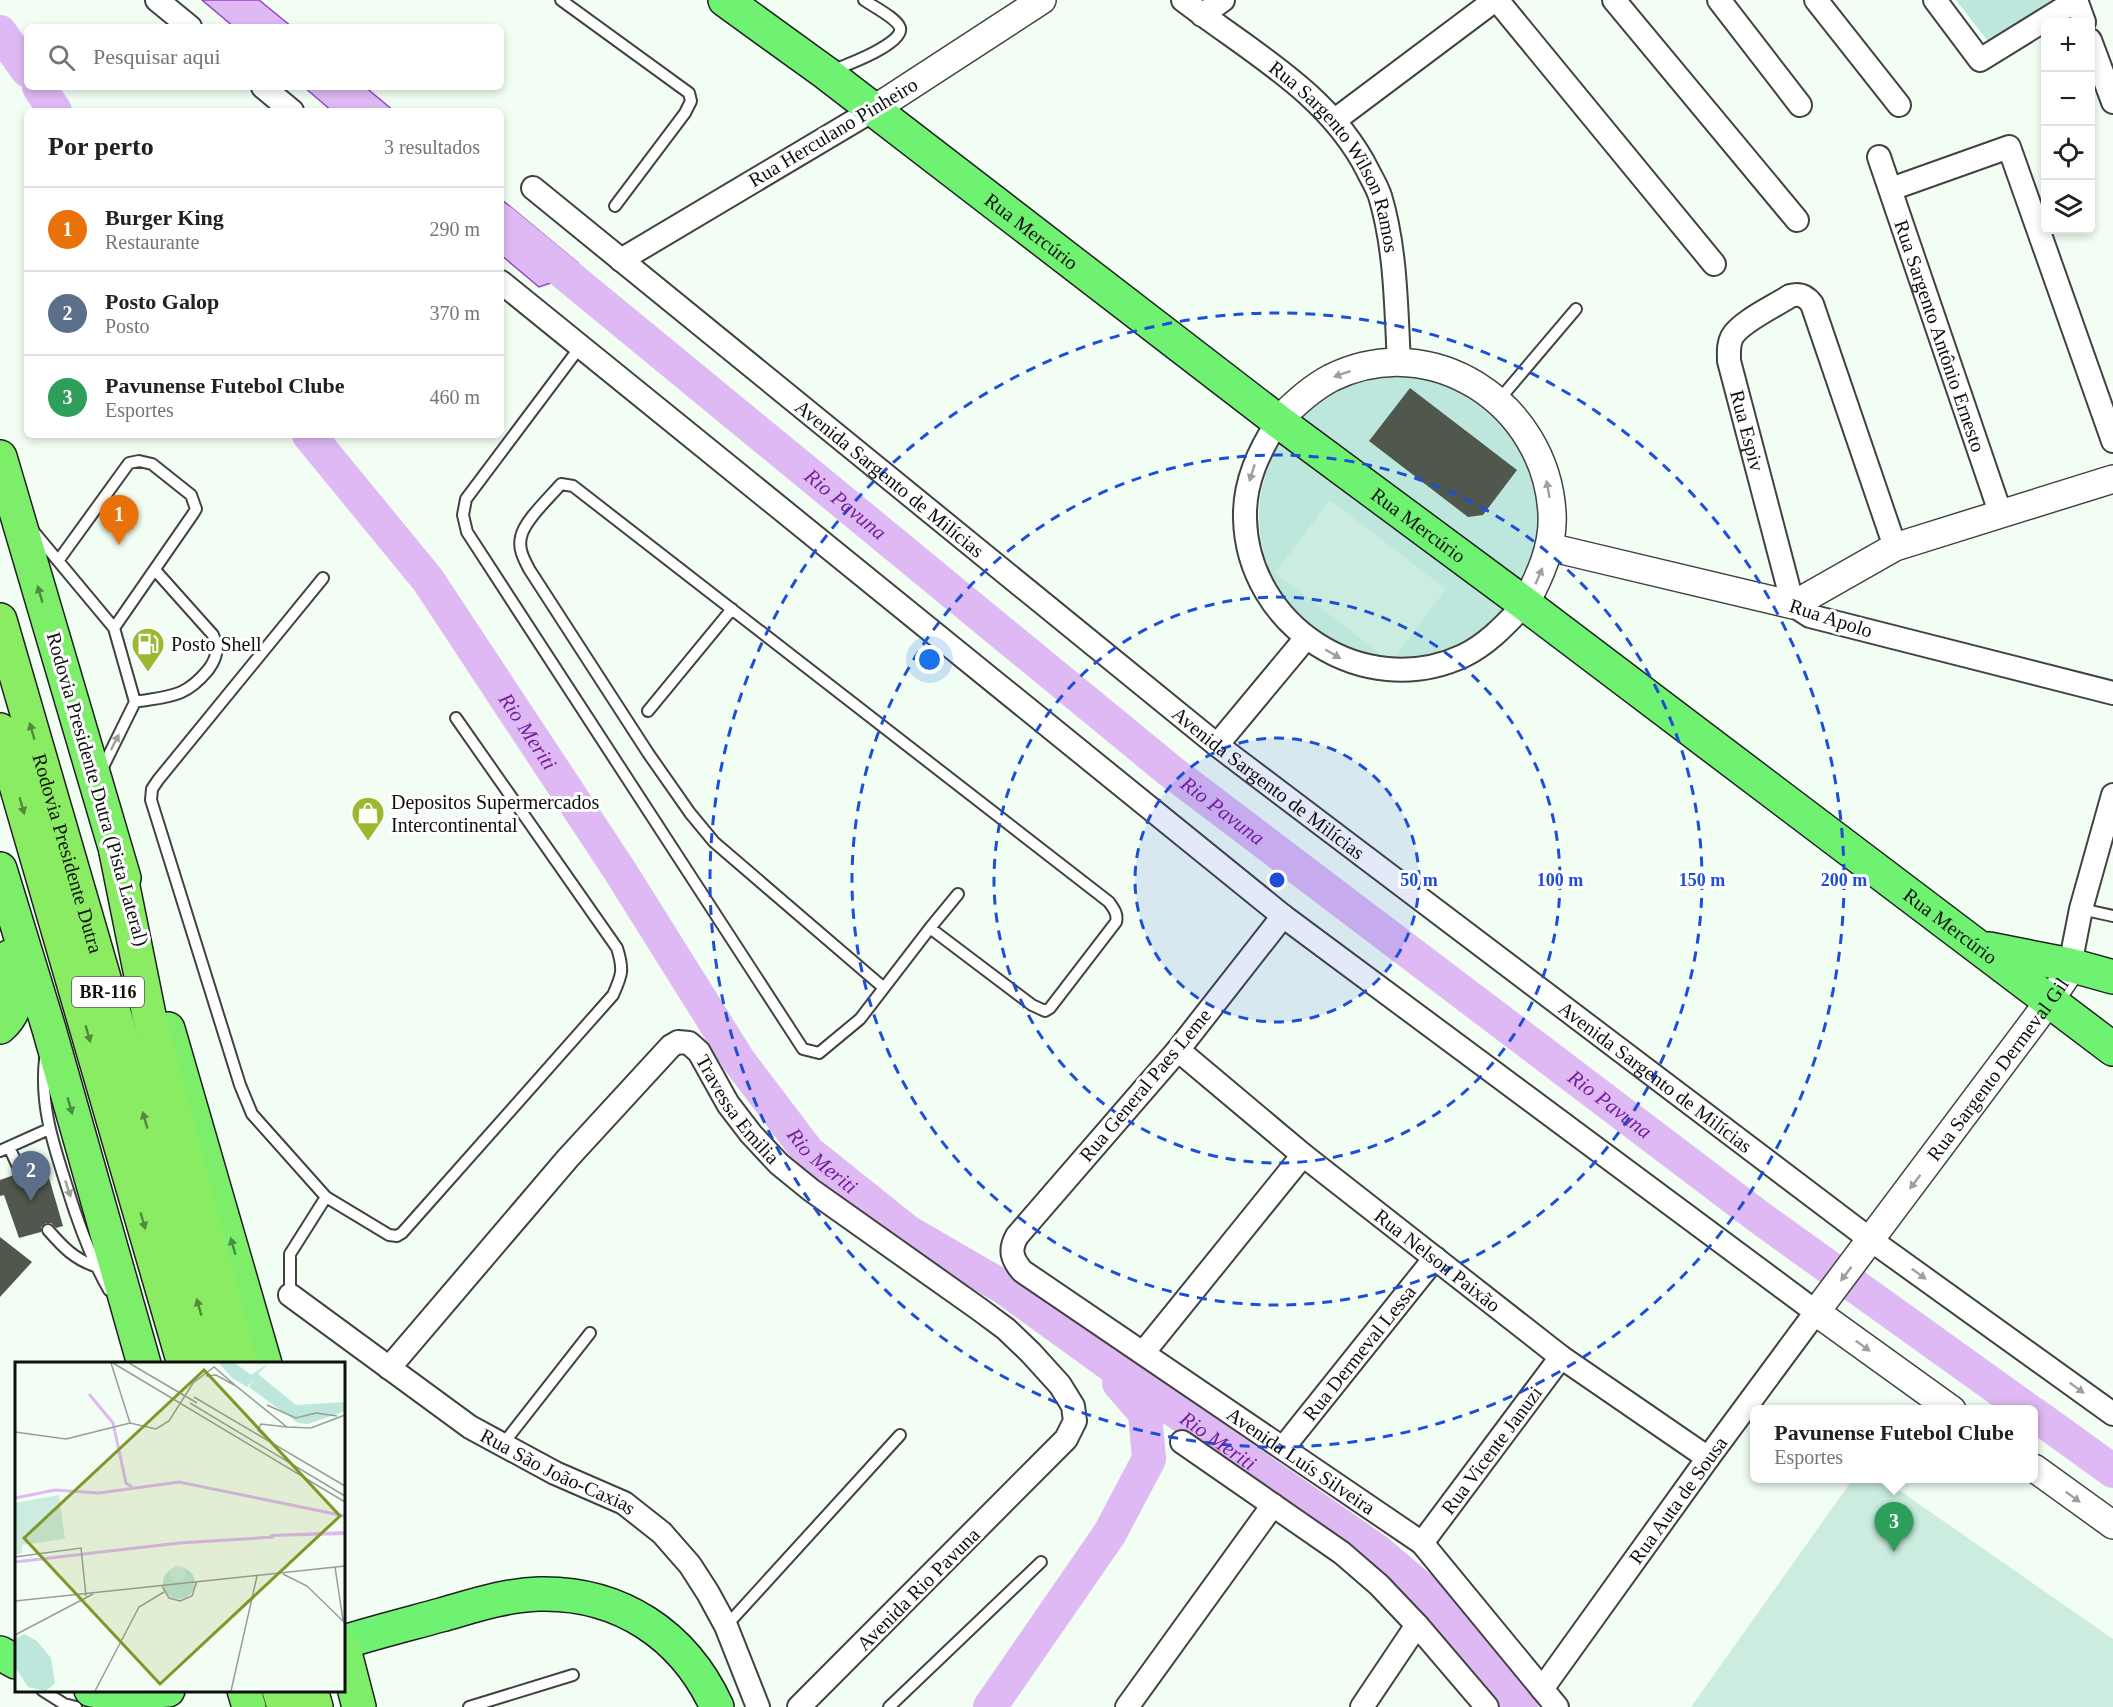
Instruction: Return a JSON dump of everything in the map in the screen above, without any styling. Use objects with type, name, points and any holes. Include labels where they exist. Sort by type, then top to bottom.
[{"type":"highway","name":"Rodovia Presidente Dutra (Pista Lateral)","points":[[0,457],[261,1349]]},
{"type":"highway","name":"Rodovia Presidente Dutra","points":[[0,620],[215,1362]]},
{"type":"highway","name":"Rodovia Presidente Dutra","points":[[0,730],[183,1362]]},
{"type":"highway","points":[[116,852],[149,1016],[240,1362]]},
{"type":"highway","name":"BR-116","points":[[0,869],[49,1029],[139,1348]]},
{"type":"highway","points":[[0,923],[17,992],[12,1012],[8,1020],[0,1027]]},
{"type":"highway","points":[[345,1653],[359,1707]]},
{"type":"highway","points":[[245,1692],[249,1707]]},
{"type":"highway","points":[[280,1692],[284,1707]]},
{"type":"highway","points":[[312,1692],[316,1707]]},
{"type":"main road","name":"Rua Mercúrio","points":[[730,1],[1278,421],[1525,604],[2050,1000],[2110,1036]]},
{"type":"main road","points":[[1981,947],[2070,965],[2113,977]]},
{"type":"main road","points":[[345,1642],[512,1597],[541,1594],[590,1599],[618,1608],[645,1622],[669,1639],[688,1659],[708,1686],[717,1707]]},
{"type":"main road","points":[[0,1653],[15,1661]]},
{"type":"main road","points":[[0,1673],[15,1678]]},
{"type":"main road","points":[[106,1692],[120,1694],[149,1692]]},
{"type":"street","points":[[157,0],[186,24]]},
{"type":"street","name":"Rua Herculano Pinheiro","points":[[621,260],[873,110],[1042,0]]},
{"type":"street","name":"Rua Sargento Wilson Ramos","points":[[1183,0],[1276,68],[1312,98],[1335,120],[1361,157],[1379,194],[1389,236],[1399,363]]},
{"type":"street","points":[[1202,15],[1223,0]]},
{"type":"street","points":[[1335,120],[1496,0],[1714,264]]},
{"type":"street","points":[[1614,0],[1797,220]]},
{"type":"street","points":[[1719,0],[1800,105]]},
{"type":"street","points":[[1816,0],[1899,105]]},
{"type":"street","points":[[1935,0],[1980,60],[2077,0],[2083,18]]},
{"type":"street","points":[[2095,51],[2113,102]]},
{"type":"street","points":[[267,90],[288,108]]},
{"type":"street","points":[[1891,189],[2009,147],[2113,441]]},
{"type":"street","name":"Rua Sargento Antônio Ernesto","points":[[1879,157],[2001,515]]},
{"type":"street","name":"Avenida Sargento de Milícias","points":[[533,188],[1217,745],[1868,1244],[2113,1414]]},
{"type":"street","points":[[504,284],[1283,916],[1821,1306],[1946,1405]]},
{"type":"street","name":"Rua Espiv","points":[[1793,605],[1728,350],[1730,340],[1742,327],[1790,296],[1797,294],[1803,296],[1812,304],[1895,548]]},
{"type":"street","points":[[1399,363],[1425,366],[1452,373],[1498,400],[1521,424],[1538,453],[1548,483],[1552,515],[1549,547],[1540,577],[1525,604],[1497,634],[1462,656],[1423,668],[1382,669],[1342,659],[1306,638],[1281,614],[1262,585],[1250,553],[1245,518],[1248,484],[1259,450],[1278,421],[1302,396],[1331,378],[1364,367],[1399,363]]},
{"type":"street","points":[[1793,605],[1895,548],[2113,479]]},
{"type":"street","name":"Rua Apolo","points":[[1549,547],[1793,605],[1810,616],[2113,693]]},
{"type":"street","points":[[1217,745],[1306,638]]},
{"type":"street","name":"Rua Sargento Dermeval Gil","points":[[1821,1306],[2065,978],[2070,965],[2081,909],[2113,795]]},
{"type":"street","name":"Rua General Paes Leme","points":[[1012,1254],[1011,1245],[1017,1236],[1178,1050],[1283,916]]},
{"type":"street","name":"Travessa Emilia","points":[[389,1368],[514,1219],[671,1046],[678,1042],[690,1043],[699,1052],[728,1104],[751,1134],[779,1164],[811,1190],[1006,1329],[1060,1385],[1073,1406],[1075,1421],[1066,1439],[1037,1470]]},
{"type":"street","name":"Rua Nelson Paixão","points":[[1178,1050],[1303,1155],[1561,1357],[1708,1458]]},
{"type":"street","points":[[1143,1353],[1303,1155]]},
{"type":"street","name":"Avenida Luís Silveira","points":[[1012,1254],[1014,1262],[1022,1271],[1422,1543],[1557,1707]]},
{"type":"street","name":"Rua Dermeval Lessa","points":[[1283,1448],[1435,1258]]},
{"type":"street","name":"Rua São João-Caxias","points":[[290,1295],[470,1426],[555,1473],[624,1503],[662,1533],[690,1565],[726,1626],[758,1707]]},
{"type":"street","name":"Rua Auta de Sousa","points":[[1542,1689],[1708,1458],[1821,1306]]},
{"type":"street","name":"Rua Vicente Januzi","points":[[1422,1543],[1561,1357]]},
{"type":"street","points":[[1182,1442],[1342,1553],[1379,1585],[1417,1624],[1487,1707]]},
{"type":"street","name":"Avenida Rio Pavuna","points":[[799,1707],[1037,1470]]},
{"type":"street","points":[[2038,1471],[2113,1525]]},
{"type":"street","points":[[1127,1707],[1273,1505]]},
{"type":"street","points":[[1362,1707],[1417,1624]]},
{"type":"lane","points":[[561,0],[689,93],[690,101],[685,113],[615,206]]},
{"type":"lane","points":[[826,73],[883,48],[900,33],[900,27],[895,20],[864,0]]},
{"type":"lane","points":[[1498,400],[1576,309]]},
{"type":"lane","points":[[580,347],[466,500],[463,515],[467,532],[803,1049],[819,1053],[860,1019],[958,894]]},
{"type":"lane","points":[[58,561],[129,463],[139,461],[152,464],[191,495],[196,509],[114,628]]},
{"type":"lane","points":[[884,988],[714,842],[702,828],[648,753],[529,569],[523,557],[521,536],[526,525],[561,484],[573,486],[1109,902],[1118,917],[1094,952],[1050,1008],[1045,1011],[1032,1005],[930,928]]},
{"type":"lane","points":[[15,509],[114,628],[135,702],[95,782]]},
{"type":"lane","points":[[135,702],[177,694],[190,689],[212,664],[217,653],[213,635],[155,570]]},
{"type":"lane","points":[[323,578],[158,780],[152,789],[151,800],[252,1114],[326,1197],[389,1235],[397,1236],[613,995],[622,974],[617,948],[456,718]]},
{"type":"lane","points":[[648,711],[732,609]]},
{"type":"lane","points":[[2081,909],[2113,916]]},
{"type":"lane","points":[[49,1029],[43,1084],[48,1129],[80,1229],[95,1266],[139,1348]]},
{"type":"lane","points":[[21,1173],[4,1149],[48,1129]]},
{"type":"lane","points":[[290,1295],[290,1254],[326,1197]]},
{"type":"lane","points":[[48,1230],[65,1250],[80,1261],[95,1266]]},
{"type":"lane","points":[[503,1444],[590,1334]]},
{"type":"lane","points":[[261,1349],[269,1362]]},
{"type":"lane","points":[[726,1626],[900,1435]]},
{"type":"lane","points":[[889,1707],[1041,1563]]},
{"type":"lane","points":[[469,1707],[573,1675]]},
{"type":"lane","points":[[45,1692],[64,1704],[76,1707]]},
{"type":"shaded area","points":[[202,0],[259,0],[288,24],[230,24]]},
{"type":"shaded area","points":[[1956,0],[2052,0],[1990,44]]},
{"type":"shaded area","points":[[308,90],[369,90],[390,108],[328,108]]},
{"type":"shaded area","points":[[504,201],[578,263],[568,277],[539,287],[504,258]]},
{"type":"shaded area","points":[[1401,375],[1442,381],[1468,392],[1491,407],[1511,427],[1526,450],[1537,476],[1543,517],[1537,558],[1526,584],[1511,607],[1491,627],[1468,642],[1442,653],[1401,659],[1360,653],[1334,642],[1311,627],[1291,607],[1276,584],[1265,558],[1259,517],[1265,476],[1276,450],[1291,427],[1311,407],[1334,392],[1360,381]]},
{"type":"green space","points":[[1330,500],[1446,589],[1391,662],[1275,573]]},
{"type":"green space","points":[[1850,1483],[1889,1483],[2113,1639],[2113,1707],[1691,1707]]},
{"type":"building","points":[[1410,388],[1517,470],[1483,515],[1468,517],[1369,441]]},
{"type":"building","points":[[45,1164],[63,1226],[56,1228],[51,1223],[46,1223],[41,1227],[41,1232],[19,1238],[4,1195],[0,1196],[0,1180],[14,1175],[17,1179],[24,1180],[28,1170]]},
{"type":"building","points":[[0,1237],[32,1262],[0,1297]]},
{"type":"waterway","name":"Rio Meriti","points":[[0,32],[24,66]]},
{"type":"waterway","name":"Rio Meriti","points":[[41,90],[53,108]]},
{"type":"waterway","name":"Rio Pavuna","points":[[504,223],[1169,770],[1763,1220],[2021,1405]]},
{"type":"waterway","name":"Rio Meriti","points":[[311,438],[428,580],[620,871],[739,1061],[808,1152],[908,1232],[1003,1287],[1158,1399],[1377,1551],[1423,1590],[1521,1707]]},
{"type":"waterway","points":[[990,1707],[1110,1533],[1149,1459],[1145,1413],[1119,1383]]},
{"type":"waterway","name":"Rio Pavuna","points":[[2038,1417],[2113,1471]]},
{"type":"place","name":"Burger King","points":[[119,545]]},
{"type":"place","name":"Posto Shell","points":[[148,673]]},
{"type":"place","name":"Depositos Supermercados Intercontinental","points":[[368,842]]},
{"type":"place","name":"Posto Galop","points":[[31,1201]]},
{"type":"place","name":"Pavunense Futebol Clube","points":[[1894,1552]]}]
